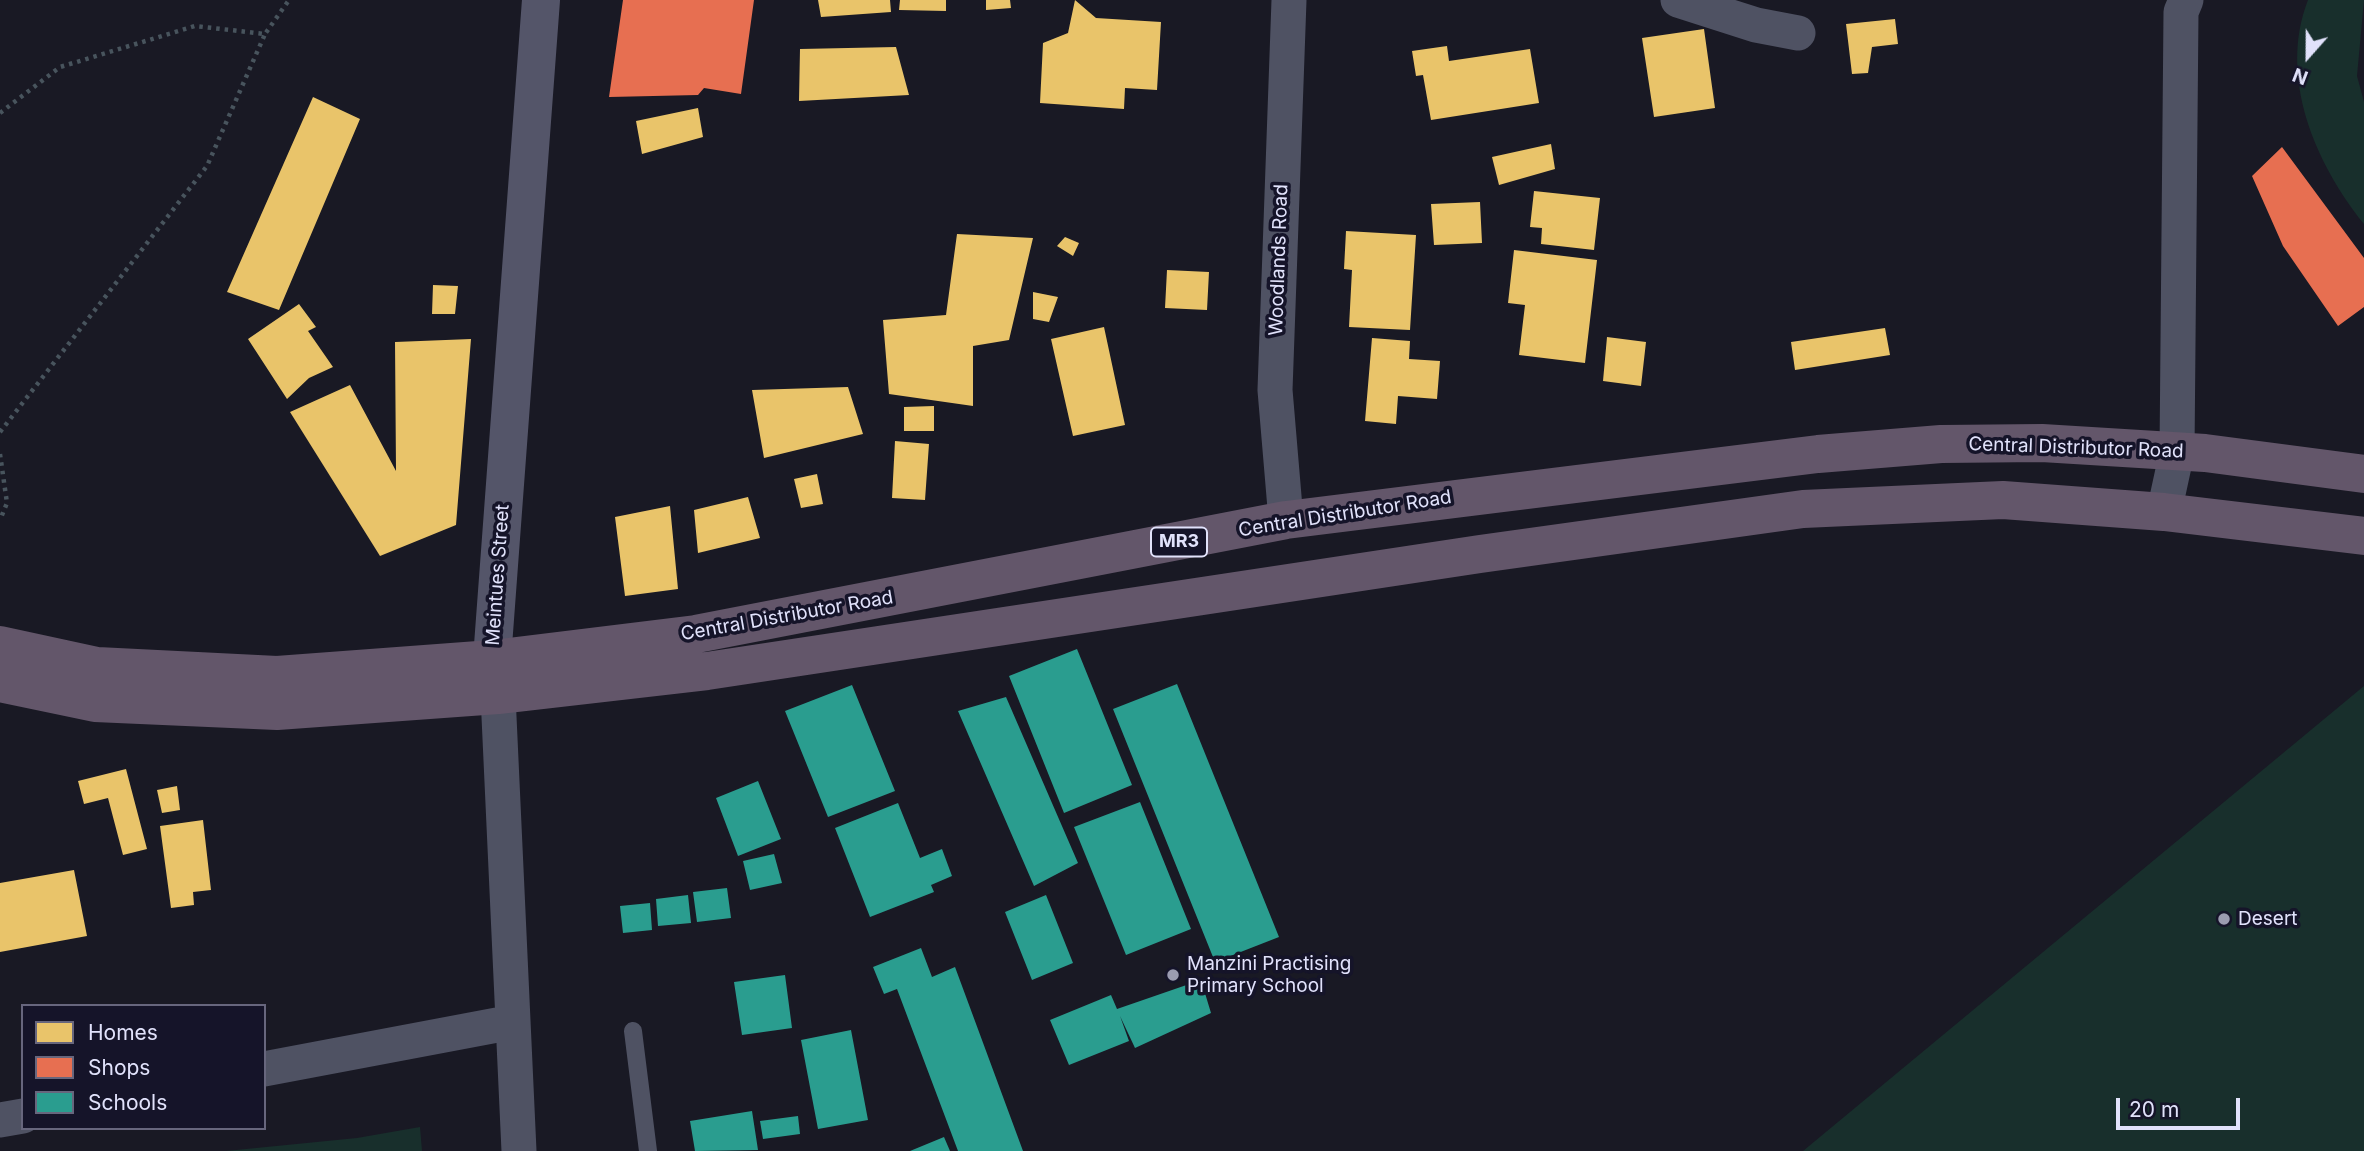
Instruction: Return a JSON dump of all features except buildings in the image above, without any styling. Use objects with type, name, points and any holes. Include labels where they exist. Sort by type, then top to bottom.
[{"type":"highway","name":"Central Distributor Road","points":[[0,683],[95,703],[277,711],[495,677],[696,634],[1286,520],[1790,458],[1941,444],[2042,443],[2177,452],[2364,474]]},
{"type":"highway","name":"Central Distributor Road","points":[[0,645],[97,666],[277,675],[495,677],[707,671],[1480,554],[1803,509],[2003,500],[2164,512],[2364,536]]},
{"type":"street","name":"Meintues Street","points":[[519,1151],[495,677],[541,0]]},
{"type":"street","name":"Woodlands Road","points":[[1286,520],[1275,390],[1289,0]]},
{"type":"street","points":[[1678,0],[1756,25],[1798,33]]},
{"type":"street","points":[[2164,512],[2177,452],[2181,12],[2186,0]]},
{"type":"street","points":[[266,1069],[513,1022]]},
{"type":"street","points":[[0,1120],[21,1116]]},
{"type":"lane","points":[[633,1031],[648,1151]]},
{"type":"path","points":[[0,432],[207,166],[265,34],[289,0]]},
{"type":"path","points":[[0,113],[61,67],[195,26],[265,34]]},
{"type":"path","points":[[0,454],[7,503],[0,520]]},
{"type":"green space","points":[[2308,0],[2364,0],[2357,76],[2364,102],[2364,224],[2330,174],[2306,118],[2297,59],[2300,29]]},
{"type":"green space","name":"Desert","points":[[2364,686],[2364,1151],[1803,1151]]},
{"type":"green space","points":[[420,1127],[422,1151],[226,1151],[357,1138]]},
{"type":"place","name":"Desert","points":[[2224,919]]},
{"type":"place","name":"Manzini Practising Primary School","points":[[1173,975]]}]
